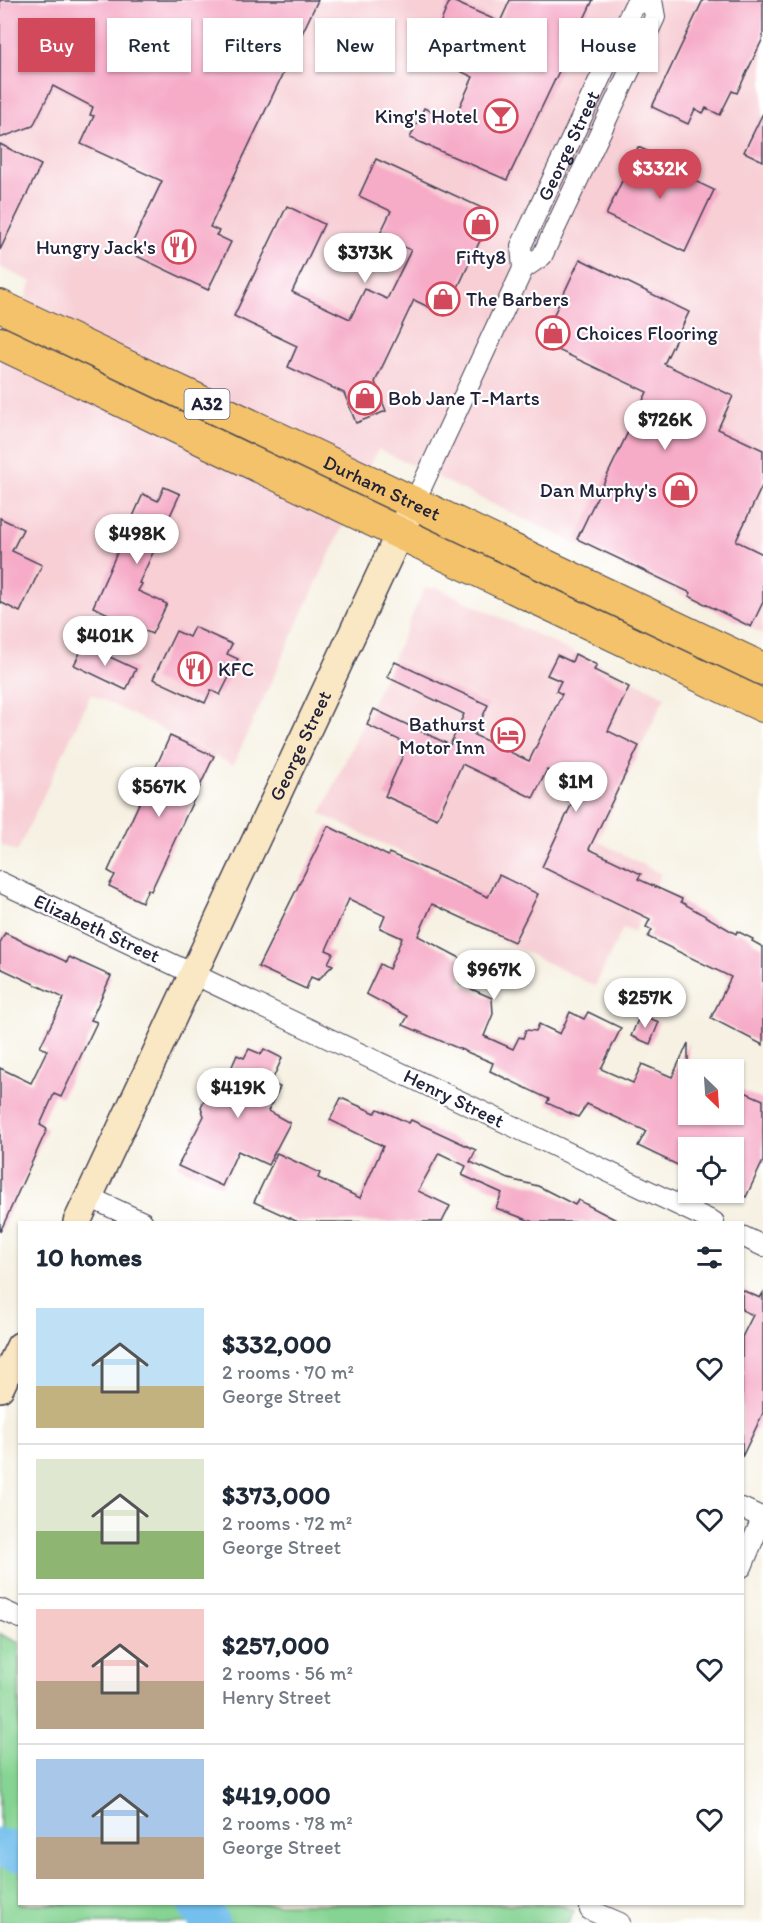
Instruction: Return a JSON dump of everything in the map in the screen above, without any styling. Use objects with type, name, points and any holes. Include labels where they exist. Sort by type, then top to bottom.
[{"type":"highway","name":"Durham Street","points":[[0,306],[763,669]]},
{"type":"highway","name":"Durham Street","points":[[0,343],[763,706]]},
{"type":"main road","name":"George Street","points":[[77,1221],[414,503]]},
{"type":"main road","points":[[0,1388],[18,1350]]},
{"type":"street","name":"George Street","points":[[414,503],[523,269],[542,256],[656,17],[650,0]]},
{"type":"street","name":"Elizabeth Street","points":[[0,882],[194,973]]},
{"type":"street","name":"Henry Street","points":[[194,973],[712,1221]]},
{"type":"street","points":[[89,1197],[141,1221]]},
{"type":"street","points":[[744,1237],[763,1246]]},
{"type":"street","points":[[744,1509],[763,1517],[744,1562]]},
{"type":"street","points":[[0,1609],[18,1617]]},
{"type":"street","points":[[589,1912],[620,1923]]},
{"type":"shaded area","points":[[0,0],[763,0],[763,634],[378,449],[233,765],[91,694],[17,852],[0,844],[0,362],[32,282],[0,267]]},
{"type":"shaded area","points":[[425,588],[438,588],[665,696],[598,841],[661,874],[634,932],[623,928],[595,986],[453,917],[467,884],[321,814]]},
{"type":"green space","points":[[0,1634],[18,1643],[18,1905],[560,1905],[574,1911],[569,1923],[0,1923]]},
{"type":"building","points":[[0,0],[318,0],[303,32],[303,18],[203,18],[203,72],[284,72],[210,227],[219,231],[216,235],[231,242],[208,290],[128,252],[162,181],[81,144],[94,116],[90,115],[93,107],[53,86],[33,126],[0,138]]},
{"type":"building","name":"King's Hotel","points":[[450,0],[491,18],[442,18]]},
{"type":"building","name":"King's Hotel","points":[[510,0],[593,0],[584,18],[559,18],[559,71],[507,180],[410,138],[424,108],[453,121],[473,77],[462,72],[547,72],[547,18],[502,18]]},
{"type":"building","points":[[703,0],[763,0],[763,38],[737,93],[732,91],[720,115],[706,108],[703,113],[695,109],[688,124],[652,107]]},
{"type":"building","points":[[763,113],[763,161],[744,152]]},
{"type":"building","points":[[0,144],[41,165],[0,250]]},
{"type":"building","points":[[638,147],[683,167],[680,174],[714,190],[685,252],[606,215]]},
{"type":"building","points":[[376,159],[493,213],[445,315],[414,300],[375,382],[386,411],[356,423],[344,393],[288,367],[297,346],[234,316],[287,206],[324,224],[292,292],[350,319],[365,289],[387,299],[411,250],[379,236],[391,211],[359,196]]},
{"type":"building","points":[[580,259],[689,312],[664,364],[733,396],[718,429],[763,450],[763,484],[736,541],[763,554],[763,602],[751,627],[689,596],[691,593],[577,539],[647,392],[541,342]]},
{"type":"building","points":[[164,487],[180,494],[139,583],[142,584],[138,591],[167,604],[152,634],[93,607],[143,494],[158,501]]},
{"type":"building","points":[[0,518],[23,529],[12,551],[42,565],[20,612],[0,602]]},
{"type":"building","name":"KFC","points":[[194,627],[232,644],[227,654],[238,659],[220,695],[211,690],[205,703],[153,679],[176,631],[189,637]]},
{"type":"building","points":[[84,645],[136,669],[126,690],[74,665]]},
{"type":"building","points":[[575,654],[597,665],[594,670],[629,687],[608,731],[639,746],[589,849],[641,874],[638,879],[682,899],[681,902],[736,934],[737,931],[753,939],[752,941],[763,947],[763,1045],[711,1018],[731,977],[648,937],[652,930],[646,927],[650,919],[542,867],[580,786],[547,770],[533,798],[462,764],[437,819],[385,796],[408,744],[367,725],[374,709],[450,745],[464,714],[387,677],[395,662],[488,705],[474,735],[529,761],[562,694],[556,691],[561,681],[547,675],[557,655],[572,662]]},
{"type":"building","points":[[170,736],[214,756],[151,891],[148,889],[142,902],[109,886],[115,875],[108,871]]},
{"type":"building","points":[[328,826],[388,856],[389,853],[488,897],[499,875],[538,894],[514,942],[432,904],[418,936],[464,960],[460,984],[492,998],[493,1014],[484,1036],[513,1049],[519,1037],[523,1038],[526,1030],[536,1031],[539,1024],[560,1034],[570,1012],[584,1019],[588,1012],[621,1028],[601,1069],[633,1083],[642,1064],[672,1077],[678,1064],[678,1125],[744,1125],[744,1092],[763,1100],[763,1161],[746,1197],[744,1196],[744,1137],[678,1137],[678,1165],[638,1146],[646,1131],[587,1104],[578,1117],[547,1103],[549,1099],[490,1071],[493,1063],[403,1025],[408,1016],[366,994],[380,964],[389,969],[402,938],[380,928],[385,916],[349,899],[326,950],[333,953],[328,963],[333,965],[318,980],[311,977],[306,989],[258,967]]},
{"type":"building","points":[[5,933],[67,962],[69,957],[111,976],[91,1020],[97,1022],[61,1097],[54,1094],[40,1125],[47,1129],[0,1232],[0,1068],[31,1083],[47,1050],[40,1047],[64,998],[0,968],[0,943]]},
{"type":"building","points":[[640,1015],[659,1022],[650,1044],[631,1036]]},
{"type":"building","points":[[688,1043],[688,1059],[680,1059]]},
{"type":"building","points":[[249,1049],[261,1054],[264,1049],[282,1058],[271,1083],[280,1087],[268,1111],[290,1123],[268,1165],[238,1151],[222,1186],[178,1166],[204,1116],[201,1107],[211,1084],[222,1089],[237,1055],[244,1058]]},
{"type":"building","points":[[341,1098],[375,1113],[378,1109],[409,1123],[411,1120],[476,1150],[470,1162],[509,1179],[538,1186],[575,1205],[578,1200],[618,1221],[530,1221],[496,1208],[502,1193],[462,1175],[466,1166],[439,1153],[418,1191],[450,1206],[442,1221],[296,1221],[254,1202],[277,1153],[320,1173],[318,1178],[360,1198],[383,1146],[330,1120]]},
{"type":"building","points":[[744,1291],[760,1298],[763,1293],[763,1413],[744,1453],[744,1333],[753,1315],[744,1311]]},
{"type":"waterway","points":[[0,1848],[18,1852]]},
{"type":"waterway","points":[[198,1905],[210,1923]]},
{"type":"place","name":"King's Hotel","points":[[501,116]]},
{"type":"place","name":"Fifty8","points":[[481,224]]},
{"type":"place","name":"Hungry Jack's","points":[[179,247]]},
{"type":"place","name":"The Barbers","points":[[443,299]]},
{"type":"place","name":"Choices Flooring","points":[[553,333]]},
{"type":"place","name":"Bob Jane T-Marts","points":[[365,398]]},
{"type":"place","name":"Dan Murphy's","points":[[680,490]]},
{"type":"place","name":"KFC","points":[[195,669]]},
{"type":"place","name":"Bathurst Motor Inn","points":[[508,735]]}]
